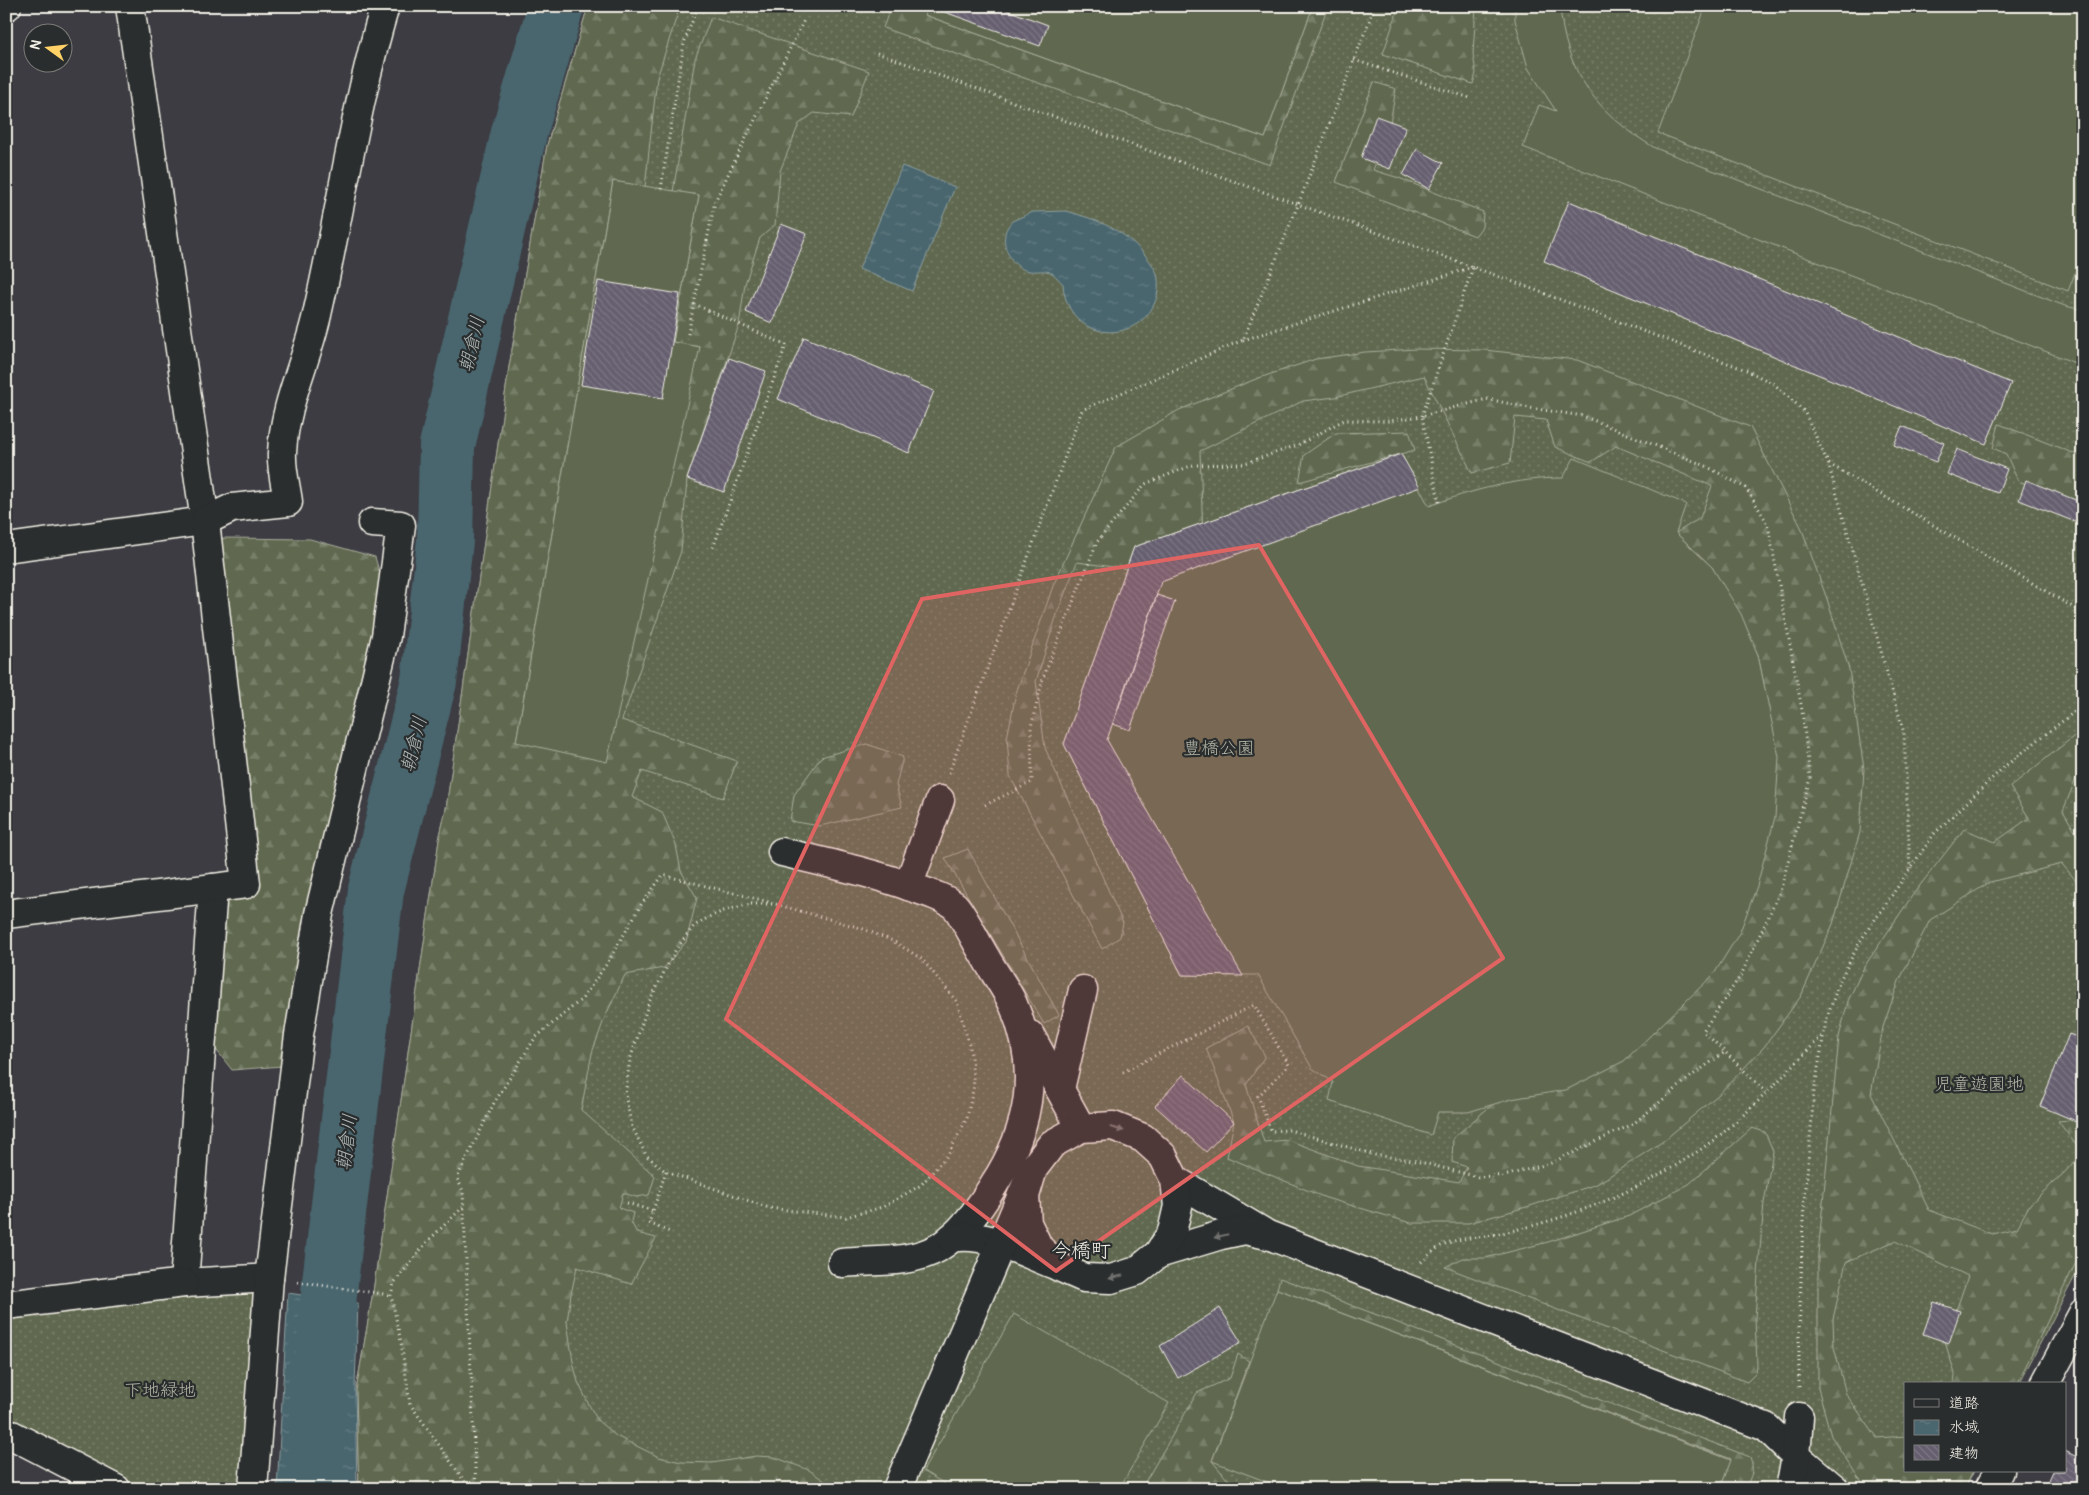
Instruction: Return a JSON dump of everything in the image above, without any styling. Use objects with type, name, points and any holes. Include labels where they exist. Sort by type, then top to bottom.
[{"type":"street","points":[[6,914],[246,884],[205,522],[130,6]]},
{"type":"street","points":[[6,548],[205,522],[232,508],[288,502],[281,456],[287,411],[318,312],[355,122],[373,46],[385,6]]},
{"type":"street","points":[[253,1489],[280,1280],[299,1035],[319,914],[386,636],[401,525],[372,523]]},
{"type":"street","points":[[908,886],[940,800]]},
{"type":"street","points":[[782,852],[878,876],[931,894],[955,907],[1012,1003],[1081,1128]]},
{"type":"street","points":[[184,1283],[213,888]]},
{"type":"street","points":[[1060,1089],[1083,990]]},
{"type":"street","points":[[842,1262],[909,1258],[923,1255],[938,1248],[971,1218],[1004,1169],[1024,1124],[1030,1074],[1026,1040],[1012,1003]]},
{"type":"street","points":[[897,1489],[1001,1244],[1033,1169],[1052,1144],[1081,1128],[1113,1126],[1143,1138],[1163,1156],[1175,1180],[1178,1206],[1172,1232],[1158,1254],[1137,1271],[1111,1279],[1084,1278],[1059,1266],[1001,1244],[971,1236],[951,1238]]},
{"type":"street","points":[[1033,1169],[1025,1196],[1027,1223],[1039,1248],[1059,1266]]},
{"type":"street","points":[[1175,1180],[1268,1236]]},
{"type":"street","points":[[1158,1254],[1221,1235],[1245,1230],[1268,1236],[1766,1427],[1796,1456],[1836,1489]]},
{"type":"street","points":[[6,1305],[184,1283],[280,1280]]},
{"type":"street","points":[[2046,1382],[2083,1313]]},
{"type":"street","points":[[1790,1489],[1796,1456],[1799,1417]]},
{"type":"street","points":[[6,1432],[116,1489]]},
{"type":"street","points":[[1989,1489],[1998,1472]]},
{"type":"path","points":[[661,190],[684,43],[698,6]]},
{"type":"path","points":[[1243,340],[1298,205],[1375,6]]},
{"type":"path","points":[[687,339],[714,201],[804,20]]},
{"type":"path","points":[[877,53],[1472,267],[1746,370],[1774,384],[1804,411],[1828,463],[1904,733],[1910,869]]},
{"type":"path","points":[[1354,60],[1470,98]]},
{"type":"path","points":[[940,800],[1082,410],[1243,340],[1472,267]]},
{"type":"path","points":[[1440,502],[1422,416],[1472,267]]},
{"type":"path","points":[[694,304],[786,345],[713,548]]},
{"type":"path","points":[[986,805],[1032,782],[1031,727],[1047,669],[1097,542],[1144,484],[1193,465],[1243,464],[1298,445],[1344,420],[1388,421],[1422,416],[1487,399],[1583,416],[1706,466],[1746,488],[1768,524],[1802,710],[1810,778],[1780,892],[1741,975],[1703,1031],[1766,1092]]},
{"type":"path","points":[[1828,463],[2083,613]]},
{"type":"path","points":[[1799,1417],[1799,1334],[1803,1220],[1814,1092],[1822,1035],[1840,980],[1861,940],[1934,834],[2005,766],[2083,705]]},
{"type":"path","points":[[476,1489],[464,1206],[463,1191],[457,1178],[494,1103],[535,1038],[582,999],[608,962],[641,905],[663,875],[775,904],[861,928],[893,941],[922,959],[957,1002],[970,1047],[974,1085],[967,1118],[949,1153],[921,1185],[883,1207],[846,1217],[769,1208],[666,1171],[646,1156],[632,1126],[624,1095],[630,1060],[649,1002],[676,949],[694,926],[709,917],[726,910],[751,904],[775,904]]},
{"type":"path","points":[[1123,1072],[1254,1006],[1289,1065],[1258,1096],[1271,1131],[1290,1130],[1375,1155],[1412,1160],[1478,1177],[1508,1176],[1551,1163],[1633,1124],[1693,1075],[1725,1052]]},
{"type":"path","points":[[1416,1266],[1439,1247],[1460,1240],[1474,1239],[1529,1226],[1580,1211],[1619,1196],[1675,1166],[1716,1138],[1766,1092],[1822,1035]]},
{"type":"path","points":[[666,1171],[649,1223],[672,1233]]},
{"type":"path","points":[[627,1203],[653,1210]]},
{"type":"path","points":[[464,1206],[427,1242],[394,1283],[391,1294],[401,1342],[410,1404],[470,1489]]},
{"type":"path","points":[[280,1280],[391,1294]]},
{"type":"highlighted area","points":[[1259,545],[1503,958],[1056,1271],[726,1019],[922,599]]},
{"type":"green space","name":"豊橋公園","points":[[588,6],[2083,6],[2083,1261],[2020,1382],[1904,1382],[1904,1472],[1974,1472],[1965,1489],[359,1489],[356,1391],[373,1292],[439,840],[446,809],[509,367],[547,145]]},
{"type":"green space","points":[[588,6],[680,6],[657,78],[645,187],[613,181],[516,742],[700,347],[673,342],[699,195],[673,192],[695,59],[711,17],[869,71],[851,117],[814,113],[799,124],[780,171],[775,225],[760,238],[745,284],[739,325],[687,479],[681,551],[622,720],[737,761],[723,798],[642,771],[632,797],[662,812],[676,845],[681,871],[697,898],[686,942],[664,968],[625,975],[605,1017],[592,1053],[581,1110],[655,1176],[649,1195],[636,1197],[623,1193],[619,1208],[633,1213],[631,1222],[637,1233],[656,1238],[631,1284],[577,1267],[567,1322],[578,1382],[598,1421],[616,1436],[659,1457],[681,1462],[712,1463],[756,1456],[774,1457],[809,1470],[836,1489],[359,1489],[356,1391],[373,1292],[439,840],[446,809],[509,367],[547,145]]},
{"type":"green space","points":[[891,6],[928,6],[925,15],[1265,138],[1313,6],[1328,6],[1270,165],[883,28]]},
{"type":"green space","points":[[928,6],[1313,6],[1265,138],[925,15]]},
{"type":"green space","points":[[1399,6],[1476,6],[1473,54],[1476,73],[1473,84],[1383,54]]},
{"type":"green space","points":[[1515,6],[1560,6],[1563,30],[1569,52],[1577,72],[1588,90],[1617,121],[1655,148],[2065,306],[2083,310],[2083,366],[1523,147],[1539,105],[1556,111],[1528,68],[1515,20]]},
{"type":"green space","points":[[1706,6],[2083,6],[2083,253],[2068,291],[1658,133]]},
{"type":"green space","points":[[1374,82],[1396,89],[1389,129],[1373,170],[1399,178],[1483,212],[1482,227],[1475,236],[1336,182]]},
{"type":"green space","points":[[613,181],[699,195],[673,342],[700,347],[607,762],[516,742]]},
{"type":"green space","points":[[1416,349],[1484,350],[1577,360],[1750,427],[1801,527],[1827,599],[1849,669],[1864,769],[1860,832],[1833,924],[1801,996],[1764,1047],[1719,1094],[1662,1142],[1597,1184],[1530,1206],[1469,1223],[1411,1223],[1326,1198],[1227,1157],[1234,1122],[1206,1048],[1248,1026],[1265,1056],[1246,1085],[1264,1142],[1288,1140],[1358,1166],[1459,1182],[1467,1167],[1452,1162],[1453,1138],[1494,1103],[1511,1099],[1767,700],[1758,655],[1712,567],[1676,533],[1700,518],[1712,486],[1616,446],[1591,462],[1555,447],[1546,420],[1515,417],[1510,463],[1472,473],[1424,376],[1335,397],[1303,401],[1200,451],[1203,538],[1128,569],[1077,562],[1057,614],[1036,681],[1045,748],[1123,923],[1120,937],[1102,949],[1010,776],[1007,738],[1016,693],[1053,586],[1116,447],[1179,410],[1256,379],[1316,359],[1365,352]]},
{"type":"green space","points":[[1999,424],[2083,457],[2083,503],[2018,481],[2006,454],[1993,448]]},
{"type":"green space","points":[[1409,431],[1415,450],[1299,482],[1304,455],[1336,433]]},
{"type":"green space","points":[[1401,454],[1429,506],[1495,486],[1529,480],[1563,478],[1574,458],[1686,504],[1676,533],[1712,567],[1741,614],[1758,655],[1779,757],[1775,817],[1757,886],[1740,932],[1714,974],[1624,1061],[1566,1090],[1511,1099],[1468,1112],[1438,1112],[1431,1135],[1329,1101],[1333,1082],[1312,1068],[1258,975],[1182,975],[1064,744],[1134,547]]},
{"type":"green space","points":[[211,539],[310,539],[375,557],[382,581],[295,1065],[232,1070],[203,1033],[213,888],[245,884]]},
{"type":"green space","points":[[2083,729],[2083,761],[2063,811],[2083,845],[2083,889],[2062,864],[1990,882],[1930,920],[1899,981],[1883,1027],[1871,1094],[1929,1210],[1992,1234],[2017,1228],[2030,1204],[2064,1173],[2082,1153],[2058,1121],[2083,1119],[2083,1248],[2018,1382],[1954,1382],[1955,1374],[1945,1342],[1968,1276],[1895,1241],[1846,1262],[1833,1319],[1834,1347],[1846,1394],[1877,1438],[1904,1436],[1904,1472],[1973,1472],[1965,1489],[1869,1489],[1858,1477],[1831,1436],[1818,1388],[1818,1254],[1839,1037],[1848,1001],[1864,967],[1914,893],[1964,829],[1995,842],[2029,818],[2010,787]]},
{"type":"green space","points":[[867,744],[903,757],[896,785],[902,807],[820,826],[790,821],[794,795],[821,757]]},
{"type":"green space","points":[[968,849],[1059,1015],[1044,1024],[945,858]]},
{"type":"green space","points":[[1752,1128],[1765,1132],[1773,1151],[1764,1203],[1759,1261],[1755,1318],[1757,1365],[1756,1373],[1747,1382],[1445,1267],[1463,1258],[1485,1258],[1548,1242],[1629,1216],[1689,1184]]},
{"type":"green space","name":"下地緑地","points":[[269,1278],[253,1489],[115,1489],[6,1432],[6,1308]]},
{"type":"green space","points":[[1280,1278],[1750,1457],[1752,1473],[1749,1481],[1745,1489],[1720,1489],[1731,1459],[1277,1289]]},
{"type":"green space","points":[[1277,1289],[1731,1460],[1720,1489],[1286,1489],[1212,1461]]},
{"type":"green space","points":[[1014,1314],[1169,1403],[1119,1489],[953,1489],[923,1471]]},
{"type":"green space","points":[[1238,1354],[1249,1361],[1212,1461],[1227,1479],[1252,1489],[1141,1489],[1197,1393],[1230,1378]]},
{"type":"water","points":[[902,166],[955,187],[912,291],[859,269]]},
{"type":"water","points":[[1066,211],[1099,222],[1119,232],[1137,246],[1152,264],[1157,274],[1158,288],[1155,302],[1149,313],[1140,322],[1116,332],[1103,331],[1083,324],[1074,315],[1067,303],[1063,284],[1053,274],[1046,271],[1024,269],[1010,257],[1005,246],[1005,240],[1007,228],[1012,221],[1033,212]]},
{"type":"water","points":[[288,1293],[358,1303],[355,1387],[357,1489],[277,1489]]},
{"type":"building","points":[[940,6],[996,6],[1048,25],[1040,46],[939,10]]},
{"type":"building","points":[[1376,116],[1406,127],[1390,169],[1361,158]]},
{"type":"building","points":[[1417,149],[1443,163],[1429,189],[1403,175]]},
{"type":"building","points":[[1569,201],[2011,383],[1986,444],[1544,261]]},
{"type":"building","points":[[781,224],[807,234],[772,323],[746,312]]},
{"type":"building","points":[[598,281],[680,294],[663,398],[581,385]]},
{"type":"building","points":[[804,337],[934,391],[909,453],[778,399]]},
{"type":"building","points":[[729,358],[766,371],[724,492],[687,479]]},
{"type":"building","points":[[1902,426],[1944,443],[1936,462],[1894,445]]},
{"type":"building","points":[[1957,449],[2007,469],[1998,493],[1947,474]]},
{"type":"building","points":[[1401,454],[1420,487],[1161,582],[1107,740],[1243,976],[1182,975],[1064,744],[1134,547]]},
{"type":"building","points":[[2026,480],[2083,503],[2083,525],[2019,500]]},
{"type":"building","points":[[1157,595],[1175,601],[1130,730],[1113,724]]},
{"type":"building","points":[[2069,1034],[2083,1039],[2083,1124],[2040,1106]]},
{"type":"building","points":[[1183,1075],[1234,1122],[1206,1152],[1155,1106]]},
{"type":"building","points":[[1934,1302],[1960,1311],[1949,1343],[1923,1334]]},
{"type":"building","points":[[1220,1308],[1241,1342],[1178,1378],[1160,1346]]},
{"type":"building","points":[[2066,1452],[2083,1460],[2083,1489],[2045,1489],[2053,1472],[2066,1472]]},
{"type":"waterway","name":"朝倉川","points":[[312,1489],[330,1282],[376,890],[429,681],[445,541],[447,446],[519,133],[556,6]]},
{"type":"district","name":"今橋町","points":[[1081,1250]]},
{"type":"park label","name":"児童遊園地","points":[[1979,1084]]}]
